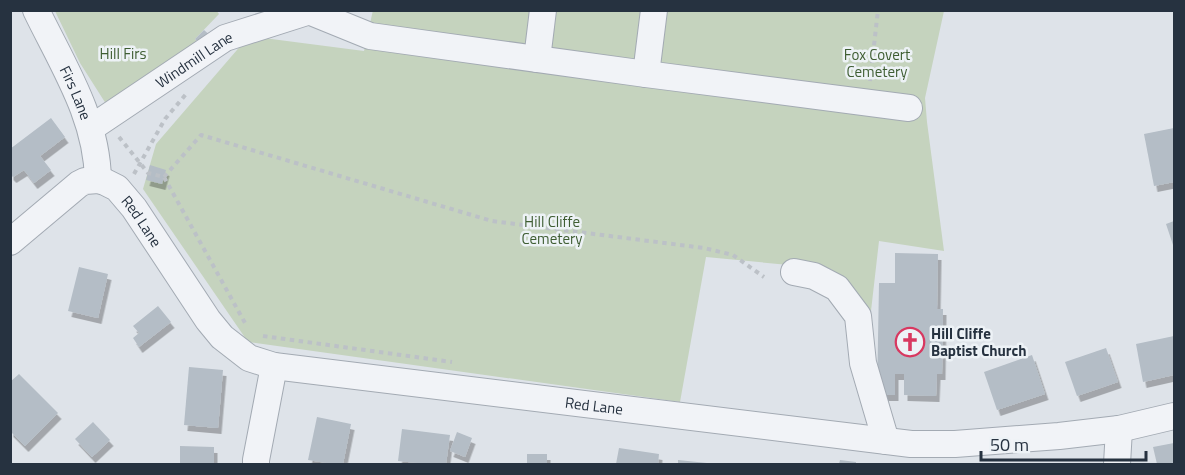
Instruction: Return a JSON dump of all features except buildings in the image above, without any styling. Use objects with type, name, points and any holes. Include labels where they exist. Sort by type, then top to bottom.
[{"type":"street","name":"Firs Lane","points":[[36,10],[83,105],[98,124],[96,155],[98,180]]},
{"type":"street","points":[[537,59],[543,10]]},
{"type":"street","points":[[646,74],[654,10]]},
{"type":"street","name":"Windmill Lane","points":[[98,124],[225,38],[311,11]]},
{"type":"street","points":[[311,11],[370,36],[909,108]]},
{"type":"street","points":[[10,242],[72,189],[85,181],[98,180]]},
{"type":"street","name":"Red Lane","points":[[98,180],[111,184],[134,208],[208,320],[222,337],[249,358],[274,366],[911,444],[955,444],[1059,436],[1119,429],[1174,416]]},
{"type":"street","points":[[794,272],[814,276],[837,288],[858,316],[863,363],[886,441]]},
{"type":"street","points":[[256,465],[274,366]]},
{"type":"street","points":[[1117,465],[1119,429]]},
{"type":"path","points":[[867,103],[878,10]]},
{"type":"path","points":[[124,196],[165,119],[192,87]]},
{"type":"path","points":[[98,124],[148,173],[164,177],[246,325]]},
{"type":"path","points":[[164,177],[201,135],[492,221],[704,248],[734,255],[764,277]]},
{"type":"path","points":[[263,336],[463,363]]},
{"type":"green space","name":"Hill Firs","points":[[216,10],[219,14],[195,39],[198,43],[115,118],[80,63],[55,11]]},
{"type":"green space","name":"Hill Cliffe Cemetery","points":[[373,10],[944,11],[925,98],[944,251],[879,241],[871,311],[831,269],[706,257],[680,402],[248,342],[143,189],[156,144],[249,36],[364,51]]},
{"type":"place","name":"Hill Cliffe Baptist Church","points":[[910,342]]},
{"type":"park label","name":"Fox Covert Cemetery","points":[[877,62]]}]
